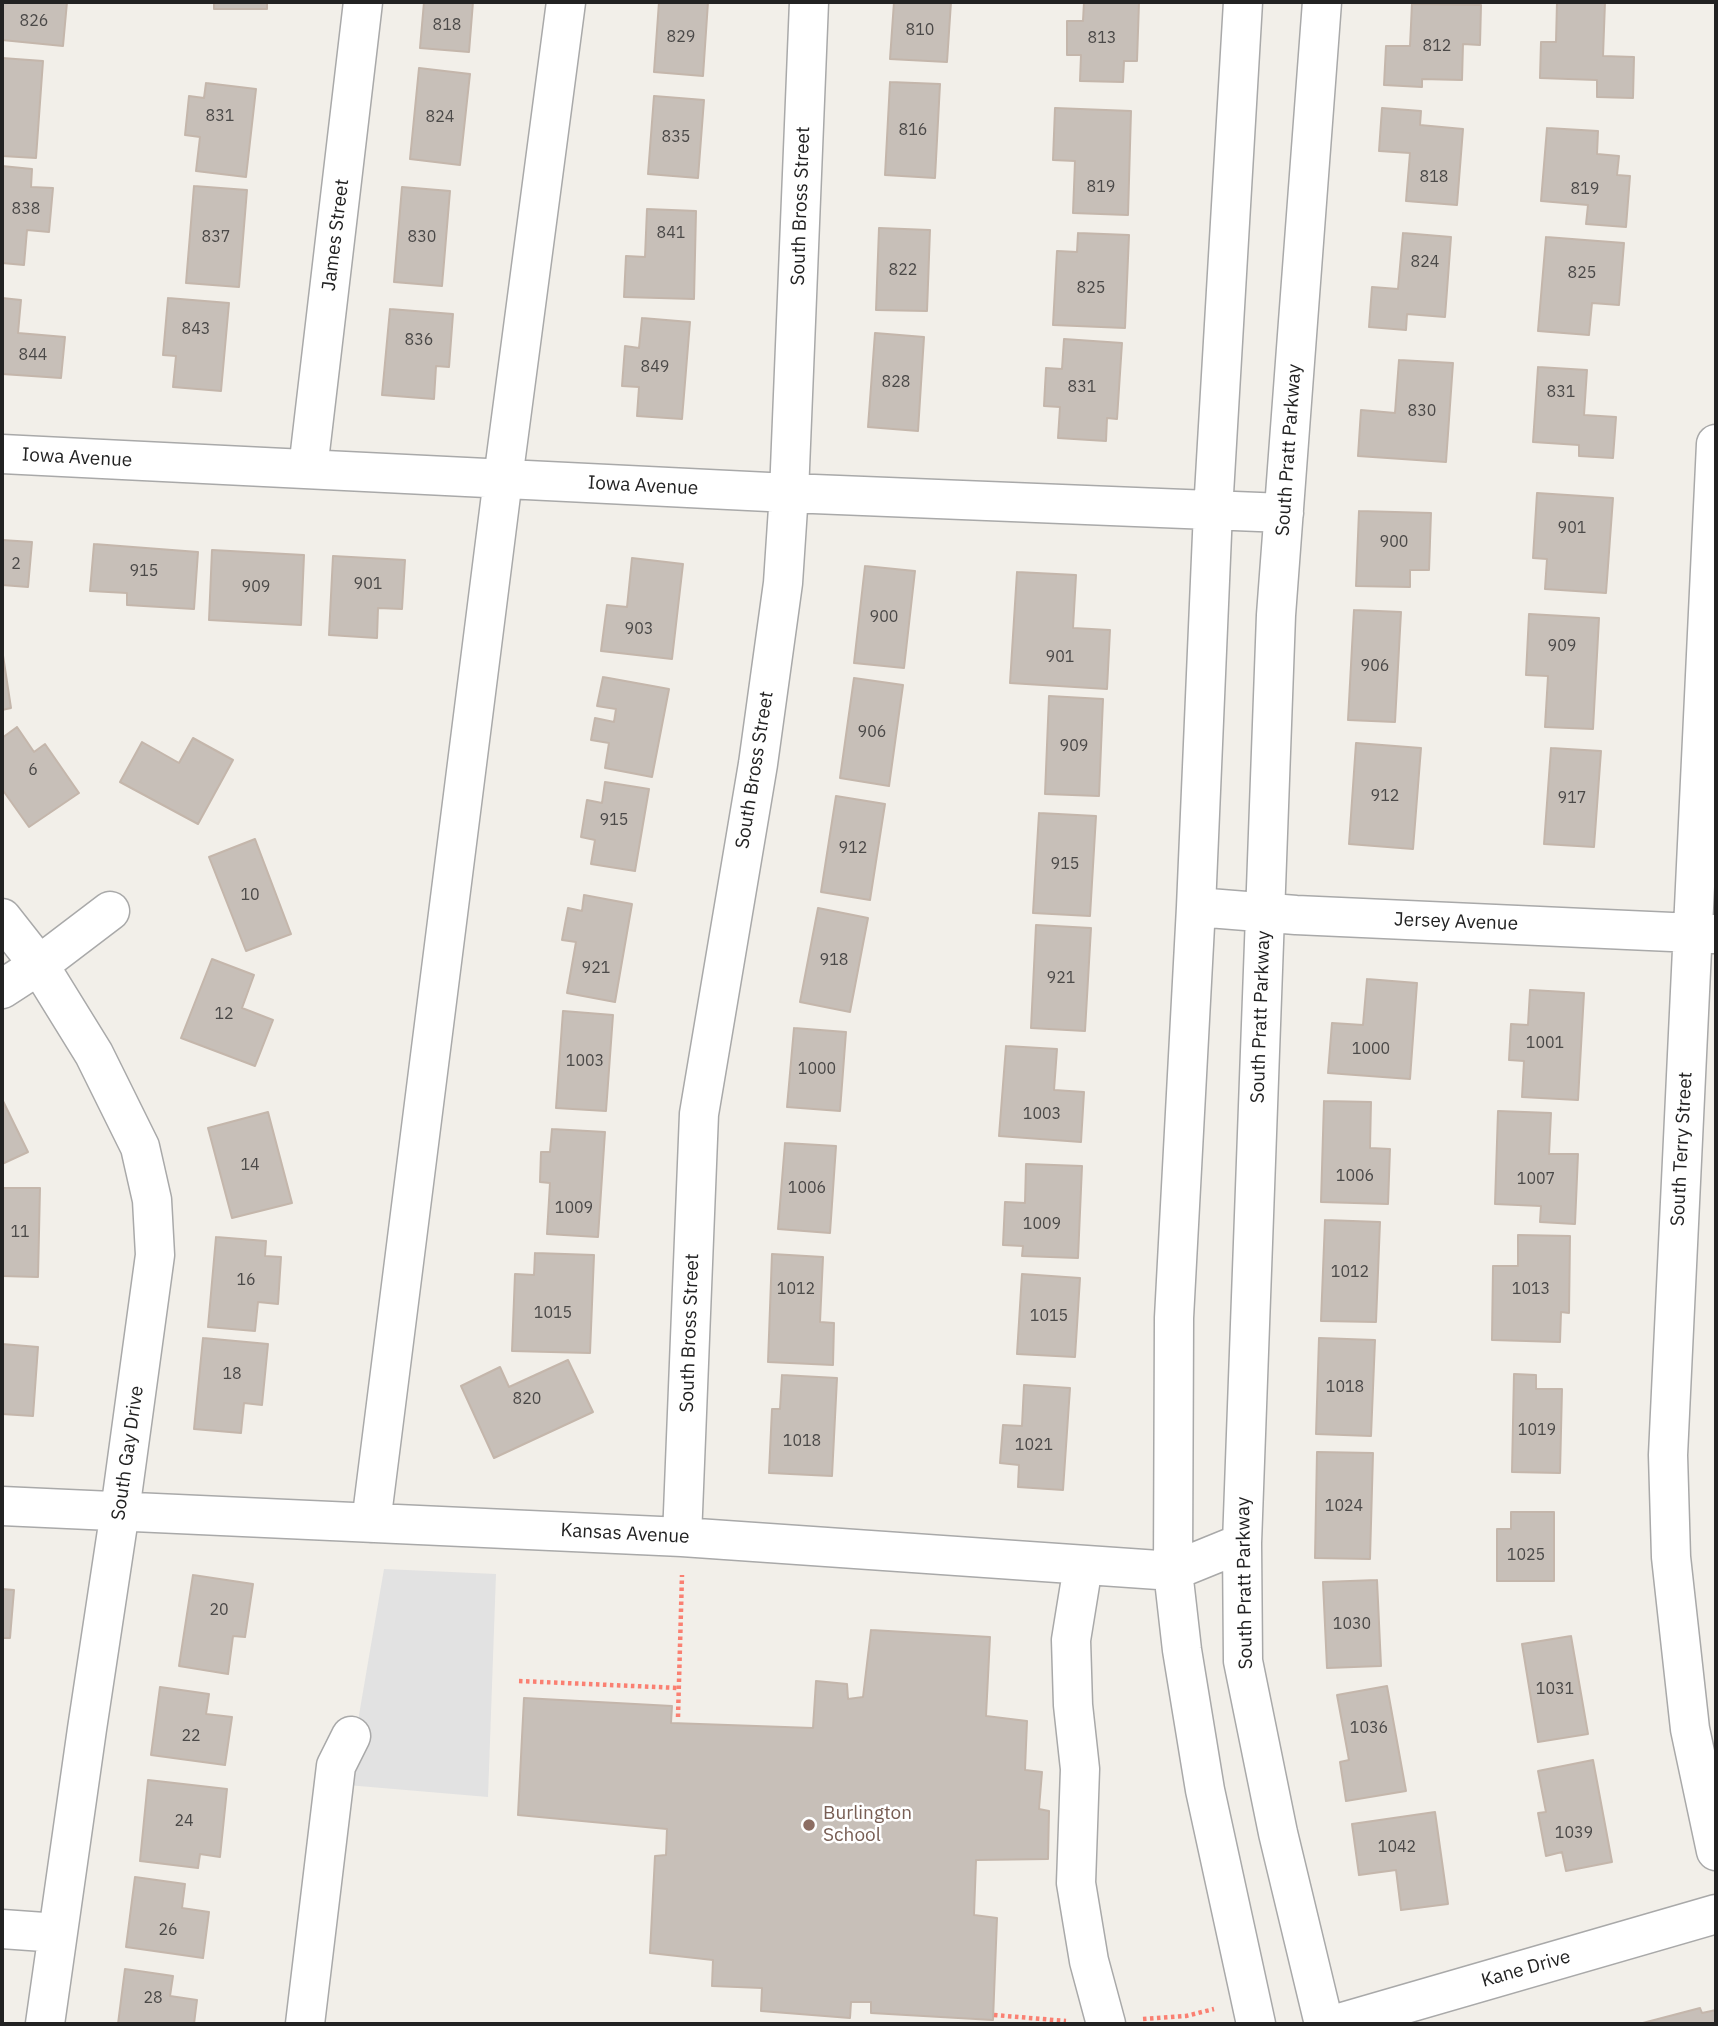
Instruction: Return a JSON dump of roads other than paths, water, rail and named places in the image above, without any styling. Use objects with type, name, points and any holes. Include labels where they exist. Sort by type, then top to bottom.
[{"type":"street","name":"James Street","points":[[308,469],[363,2]]},
{"type":"street","points":[[371,1523],[566,2]]},
{"type":"street","name":"South Bross Street","points":[[682,1537],[699,1114],[758,764],[783,583],[809,2]]},
{"type":"street","points":[[1243,2],[1213,511],[1196,907],[1174,1318],[1173,1572],[1182,1650],[1205,1790],[1256,2024]]},
{"type":"street","name":"South Pratt Parkway","points":[[1322,2],[1276,615],[1242,1542],[1244,1661],[1278,1833],[1324,2024]]},
{"type":"street","name":"South Terry Street","points":[[1716,444],[1704,933],[1668,1455],[1671,1557],[1690,1729],[1716,1851]]},
{"type":"street","name":"Iowa Avenue","points":[[2,454],[789,493],[1284,513]]},
{"type":"street","name":"Jersey Avenue","points":[[1196,907],[1265,913],[1704,933]]},
{"type":"street","points":[[2,989],[39,965],[110,911]]},
{"type":"street","name":"South Gay Drive","points":[[2,918],[39,965],[94,1054],[140,1147],[152,1200],[155,1255],[45,2024]]},
{"type":"street","name":"Kansas Avenue","points":[[2,1506],[682,1537],[1173,1572],[1242,1542]]},
{"type":"street","points":[[1083,1566],[1071,1640],[1073,1705],[1080,1769],[1076,1883],[1088,1961],[1123,2022]]},
{"type":"street","points":[[305,2024],[335,1766],[351,1736]]},
{"type":"street","name":"Kane Drive","points":[[1336,2024],[1716,1914]]},
{"type":"street","points":[[2,1929],[58,1933]]},
{"type":"place","name":"Burlington School","points":[[809,1825]]}]
